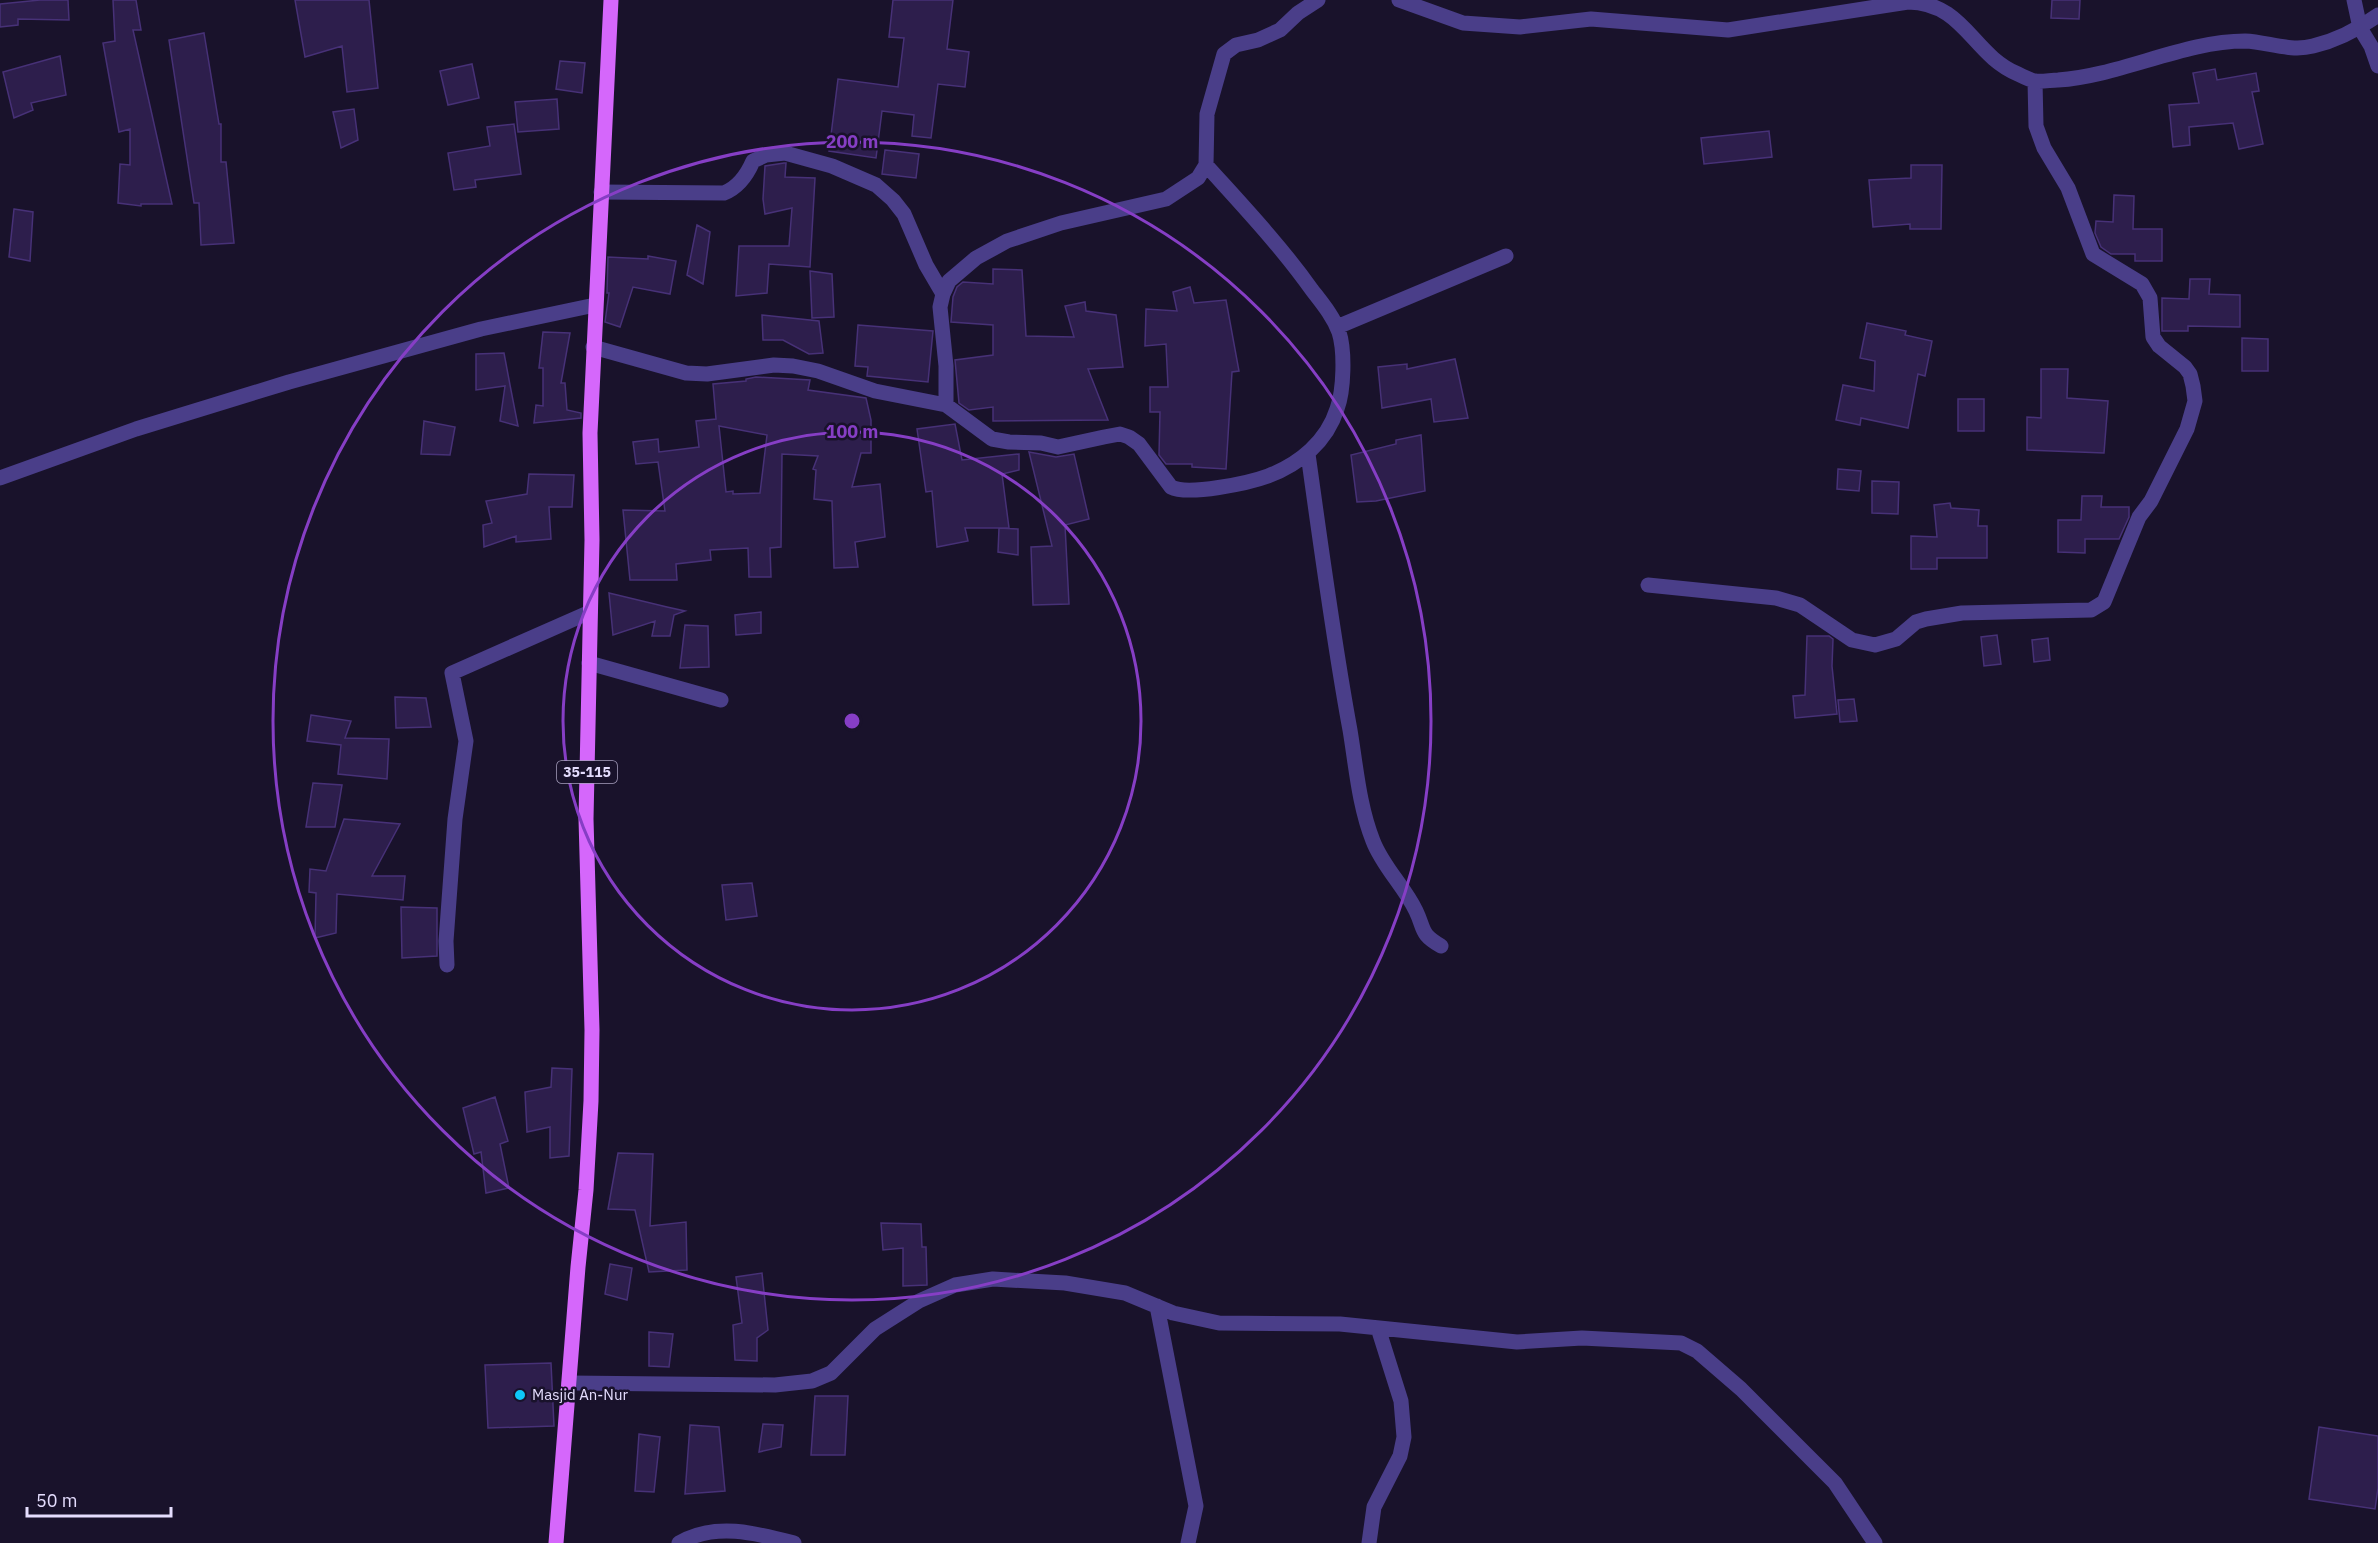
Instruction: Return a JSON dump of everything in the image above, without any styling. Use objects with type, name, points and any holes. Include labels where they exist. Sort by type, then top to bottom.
[{"type":"main road","name":"35-115","points":[[556,1543],[591,1101],[592,1030],[586,830],[590,612],[590,433],[611,0]]},
{"type":"street","points":[[946,405],[946,366],[940,307],[943,294],[950,281],[960,270],[990,249],[1039,230],[1166,199],[1198,178],[1206,165],[1207,114],[1224,54],[1236,45],[1258,40],[1280,30],[1298,13],[1317,0]]},
{"type":"street","points":[[1399,0],[1463,23],[1520,27],[1591,19],[1728,30],[1920,2],[1954,17],[1999,64],[2035,81],[2080,78],[2212,45],[2246,41],[2296,49],[2310,47],[2334,41],[2360,28],[2378,15]]},
{"type":"street","points":[[2354,0],[2360,28],[2371,46],[2378,66]]},
{"type":"street","points":[[1648,585],[1776,598],[1800,605],[1852,640],[1875,645],[1896,639],[1916,622],[1926,619],[1962,613],[2091,610],[2104,602],[2139,516],[2151,501],[2187,429],[2195,401],[2190,374],[2185,367],[2159,346],[2153,337],[2150,298],[2142,284],[2093,254],[2068,188],[2044,148],[2036,126],[2035,81]]},
{"type":"street","points":[[601,192],[724,193],[735,188],[750,169],[753,161],[766,155],[785,153],[817,161],[876,185],[892,200],[904,214],[926,265],[943,294]]},
{"type":"street","points":[[593,347],[686,373],[707,374],[746,368],[793,366],[818,371],[875,391],[946,405],[992,439],[1041,443],[1058,447],[1120,434],[1129,436],[1139,444],[1171,487],[1178,491],[1188,492],[1248,483],[1281,471],[1308,454],[1332,425],[1340,402],[1341,343],[1337,327],[1330,314],[1300,272],[1206,165]]},
{"type":"street","points":[[1337,327],[1506,256]]},
{"type":"street","points":[[0,478],[136,429],[267,388],[481,329],[595,306]]},
{"type":"street","points":[[1308,454],[1337,659],[1362,802],[1372,839],[1380,858],[1416,911],[1421,929],[1429,939],[1441,946]]},
{"type":"street","points":[[447,965],[446,941],[455,819],[466,741],[452,673],[590,612]]},
{"type":"street","points":[[589,663],[721,700]]},
{"type":"street","points":[[569,1383],[776,1385],[812,1381],[831,1373],[875,1329],[936,1293],[975,1281],[1013,1279],[1065,1283],[1125,1293],[1173,1313],[1219,1323],[1329,1324],[1517,1342],[1582,1338],[1681,1343],[1697,1351],[1741,1389],[1835,1484],[1875,1543]]},
{"type":"street","points":[[1157,1306],[1196,1506],[1188,1543]]},
{"type":"street","points":[[1369,1543],[1374,1507],[1400,1456],[1404,1437],[1401,1401],[1378,1328]]},
{"type":"street","points":[[679,1543],[703,1532],[734,1531],[794,1543]]},
{"type":"building","points":[[68,0],[69,20],[18,19],[18,25],[0,27],[0,4]]},
{"type":"building","points":[[113,0],[136,0],[141,30],[133,30],[172,204],[141,204],[141,206],[118,203],[120,164],[130,165],[130,129],[119,132],[103,43],[115,41]]},
{"type":"building","points":[[295,0],[369,0],[378,88],[347,92],[342,46],[305,57]]},
{"type":"building","points":[[893,0],[953,0],[947,49],[969,52],[965,87],[938,84],[931,138],[912,136],[914,115],[882,111],[876,158],[829,151],[838,79],[898,87],[904,38],[889,37]]},
{"type":"building","points":[[2052,0],[2080,0],[2079,19],[2051,18]]},
{"type":"building","points":[[204,33],[219,124],[221,124],[221,162],[226,162],[234,243],[201,245],[199,203],[194,203],[169,40]]},
{"type":"building","points":[[60,56],[66,95],[31,103],[33,110],[14,118],[3,72]]},
{"type":"building","points":[[560,61],[585,63],[582,93],[556,89]]},
{"type":"building","points":[[472,64],[479,98],[448,105],[440,71]]},
{"type":"building","points":[[2215,69],[2217,80],[2256,73],[2259,91],[2252,92],[2263,144],[2239,149],[2233,123],[2189,127],[2190,145],[2173,147],[2169,105],[2199,103],[2193,73]]},
{"type":"building","points":[[557,99],[559,129],[518,132],[515,102]]},
{"type":"building","points":[[354,109],[358,140],[341,148],[333,112]]},
{"type":"building","points":[[514,124],[521,174],[475,180],[476,187],[454,190],[448,153],[490,146],[487,127]]},
{"type":"building","points":[[1769,131],[1772,157],[1704,164],[1701,138]]},
{"type":"building","points":[[885,150],[919,154],[916,178],[882,174]]},
{"type":"building","points":[[786,163],[785,177],[815,178],[810,267],[769,264],[767,293],[736,296],[739,246],[789,246],[792,208],[765,214],[763,199],[765,166]]},
{"type":"building","points":[[1911,165],[1942,165],[1941,229],[1910,229],[1910,224],[1873,227],[1869,180],[1911,178]]},
{"type":"building","points":[[2114,195],[2134,196],[2133,229],[2162,229],[2162,261],[2135,261],[2135,254],[2111,254],[2101,247],[2095,233],[2096,221],[2113,222]]},
{"type":"building","points":[[14,209],[33,212],[30,261],[9,257]]},
{"type":"building","points":[[697,225],[710,232],[703,284],[687,275]]},
{"type":"building","points":[[648,256],[676,261],[670,294],[633,287],[620,327],[605,322],[609,293],[607,293],[608,257],[648,259]]},
{"type":"building","points":[[993,269],[1022,270],[1026,336],[1074,337],[1065,306],[1085,302],[1086,311],[1116,315],[1123,367],[1088,369],[1108,420],[993,421],[993,407],[969,410],[959,403],[955,360],[993,355],[993,325],[951,322],[953,297],[957,287],[963,282],[993,284]]},
{"type":"building","points":[[810,271],[832,274],[834,317],[812,318]]},
{"type":"building","points":[[2190,279],[2210,279],[2209,294],[2240,295],[2240,327],[2188,326],[2188,331],[2162,331],[2162,298],[2189,299]]},
{"type":"building","points":[[1190,287],[1194,303],[1226,300],[1239,371],[1232,372],[1226,469],[1192,467],[1192,464],[1166,464],[1159,455],[1160,412],[1150,412],[1150,387],[1168,387],[1166,344],[1145,346],[1146,309],[1177,311],[1173,292]]},
{"type":"building","points":[[762,315],[819,321],[823,353],[809,354],[783,340],[763,340]]},
{"type":"building","points":[[1867,323],[1906,331],[1905,335],[1932,341],[1925,376],[1918,374],[1908,428],[1861,418],[1860,425],[1836,420],[1843,385],[1874,391],[1875,361],[1860,358]]},
{"type":"building","points":[[858,325],[933,331],[928,382],[867,376],[868,367],[855,366]]},
{"type":"building","points":[[543,332],[570,333],[561,383],[565,383],[567,410],[581,413],[581,418],[534,423],[536,405],[543,406],[543,368],[539,368]]},
{"type":"building","points":[[2242,338],[2268,339],[2268,371],[2242,371]]},
{"type":"building","points":[[504,353],[518,426],[500,421],[505,386],[476,390],[476,354]]},
{"type":"building","points":[[1455,359],[1468,418],[1434,422],[1431,399],[1382,408],[1378,367],[1407,364],[1407,369]]},
{"type":"building","points":[[2041,369],[2068,369],[2067,398],[2108,401],[2104,453],[2027,450],[2027,417],[2041,418]]},
{"type":"building","points":[[756,377],[810,380],[808,390],[866,398],[871,420],[871,453],[861,453],[852,487],[880,484],[885,537],[855,542],[858,567],[834,568],[832,501],[814,499],[816,470],[813,469],[818,456],[782,454],[781,547],[770,548],[771,577],[749,577],[748,548],[710,550],[711,560],[676,564],[677,580],[630,580],[623,510],[665,511],[658,462],[636,464],[633,442],[658,439],[659,452],[699,447],[696,421],[716,419],[713,384],[746,381],[746,379]],"holes":[[[719,426],[767,435],[760,493],[726,492]]]},
{"type":"building","points":[[1958,399],[1984,399],[1984,431],[1958,431]]},
{"type":"building","points":[[424,421],[455,427],[450,455],[421,454]]},
{"type":"building","points":[[955,424],[962,460],[1019,454],[1019,470],[1002,474],[1009,528],[965,528],[968,541],[937,547],[932,491],[926,492],[917,429]]},
{"type":"building","points":[[1421,435],[1425,491],[1376,501],[1357,502],[1351,455],[1396,444],[1396,440]]},
{"type":"building","points":[[1029,452],[1056,457],[1074,454],[1089,519],[1065,525],[1069,604],[1033,605],[1031,547],[1052,546]]},
{"type":"building","points":[[1838,469],[1861,471],[1859,491],[1837,489]]},
{"type":"building","points":[[529,474],[574,475],[572,507],[549,507],[551,539],[516,542],[516,536],[484,547],[483,525],[492,523],[486,501],[527,494]]},
{"type":"building","points":[[1872,481],[1899,482],[1898,514],[1872,513]]},
{"type":"building","points":[[2082,496],[2102,496],[2101,507],[2129,507],[2129,517],[2119,539],[2085,539],[2085,553],[2058,552],[2058,520],[2081,520]]},
{"type":"building","points":[[1950,503],[1951,508],[1979,510],[1978,526],[1987,526],[1987,558],[1937,558],[1937,569],[1911,569],[1911,536],[1937,537],[1934,505]]},
{"type":"building","points":[[999,528],[1018,529],[1018,555],[998,552]]},
{"type":"building","points":[[609,593],[685,611],[674,615],[670,636],[652,636],[655,621],[613,635]]},
{"type":"building","points":[[761,612],[761,633],[736,635],[735,615]]},
{"type":"building","points":[[685,625],[708,626],[709,667],[680,668]]},
{"type":"building","points":[[1997,635],[2001,664],[1984,666],[1981,637]]},
{"type":"building","points":[[1807,636],[1829,636],[1833,639],[1832,666],[1837,714],[1795,718],[1793,696],[1805,695]]},
{"type":"building","points":[[2048,638],[2050,660],[2034,662],[2032,640]]},
{"type":"building","points":[[395,697],[426,698],[431,727],[396,728]]},
{"type":"building","points":[[1854,699],[1857,721],[1840,722],[1838,700]]},
{"type":"building","points":[[311,715],[351,721],[345,738],[389,739],[387,779],[338,774],[341,745],[307,741]]},
{"type":"building","points":[[313,783],[342,785],[335,827],[306,827]]},
{"type":"building","points":[[344,819],[400,824],[372,876],[405,876],[403,900],[337,894],[336,933],[315,938],[316,893],[309,892],[310,869],[326,871]]},
{"type":"building","points":[[752,883],[757,916],[726,920],[722,885]]},
{"type":"building","points":[[401,907],[437,908],[437,956],[402,958]]},
{"type":"building","points":[[552,1068],[572,1069],[569,1156],[550,1158],[550,1127],[527,1132],[525,1092],[551,1087]]},
{"type":"building","points":[[495,1097],[508,1141],[500,1144],[509,1188],[486,1193],[481,1152],[474,1154],[463,1108]]},
{"type":"building","points":[[618,1153],[653,1154],[650,1226],[686,1222],[687,1270],[649,1272],[635,1210],[608,1209]]},
{"type":"building","points":[[881,1223],[921,1224],[922,1247],[926,1247],[927,1285],[903,1286],[903,1248],[883,1250]]},
{"type":"building","points":[[610,1264],[632,1268],[627,1300],[605,1294]]},
{"type":"building","points":[[762,1273],[768,1330],[757,1338],[757,1361],[735,1360],[733,1325],[742,1323],[736,1277]]},
{"type":"building","points":[[649,1332],[673,1334],[669,1367],[649,1366]]},
{"type":"building","name":"Masjid An-Nur","points":[[551,1363],[554,1426],[488,1428],[485,1365]]},
{"type":"building","points":[[815,1396],[848,1396],[845,1455],[811,1455]]},
{"type":"building","points":[[763,1424],[783,1425],[781,1447],[759,1452]]},
{"type":"building","points":[[690,1425],[719,1427],[725,1491],[685,1494]]},
{"type":"building","points":[[2319,1427],[2378,1436],[2378,1488],[2375,1509],[2309,1499]]},
{"type":"building","points":[[639,1434],[660,1437],[654,1492],[635,1491]]},
{"type":"place","name":"Masjid An-Nur","points":[[520,1395]]}]
